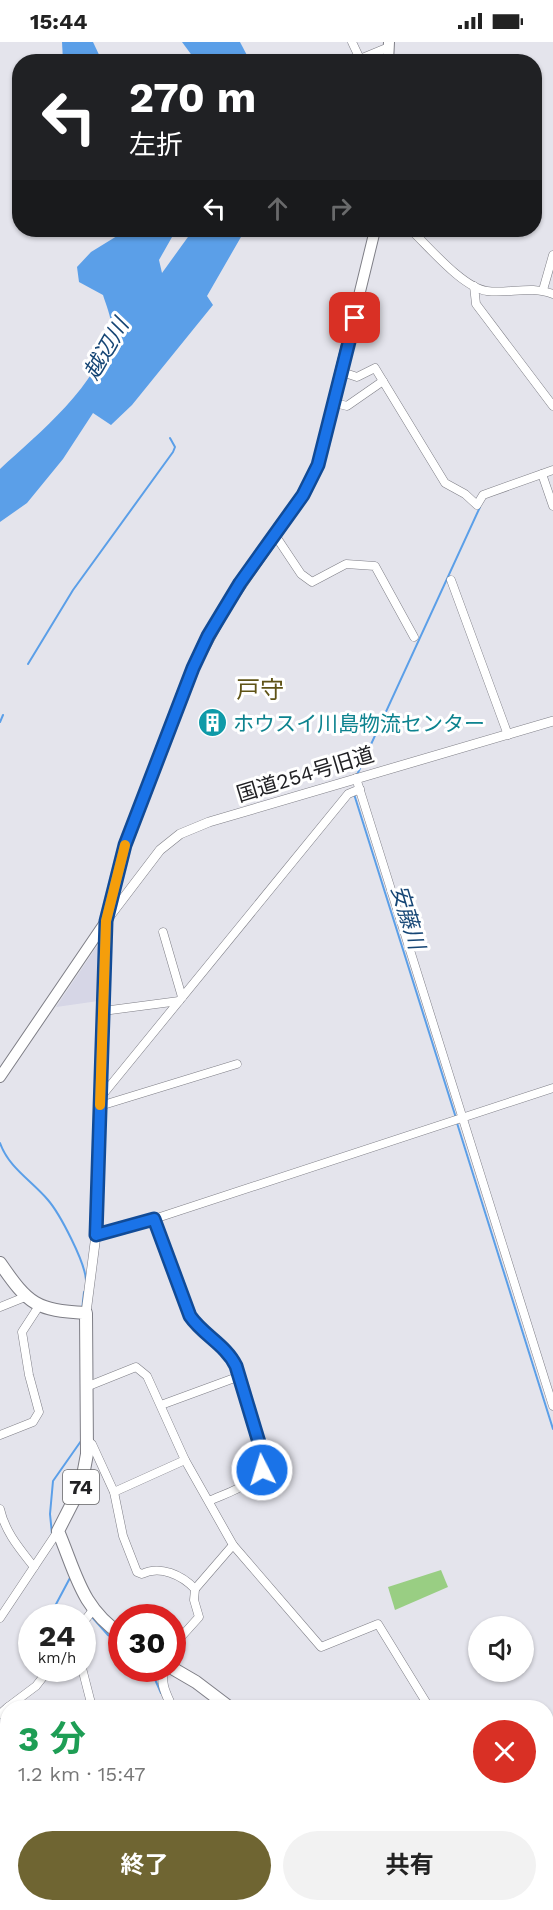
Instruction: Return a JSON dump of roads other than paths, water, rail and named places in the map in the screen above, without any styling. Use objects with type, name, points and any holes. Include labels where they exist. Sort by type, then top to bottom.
[{"type":"main road","points":[[0,1077],[106,921],[125,845],[193,668],[208,636],[240,583],[303,495],[318,465],[373,237]]},
{"type":"main road","points":[[0,1263],[25,1297],[39,1306],[86,1312]]},
{"type":"main road","name":"74","points":[[86,1312],[87,1440],[81,1486],[58,1531],[83,1594],[89,1604]]},
{"type":"main road","name":"74","points":[[96,1613],[108,1625]]},
{"type":"main road","points":[[186,1676],[220,1700]]},
{"type":"street","points":[[372,54],[389,45]]},
{"type":"street","points":[[419,237],[474,286],[486,291],[543,290],[553,294]]},
{"type":"street","points":[[543,290],[553,255]]},
{"type":"street","points":[[474,286],[476,304],[553,406]]},
{"type":"street","points":[[342,372],[357,377],[375,368],[445,483],[465,494],[477,505],[483,495],[553,470]]},
{"type":"street","points":[[334,403],[347,406],[383,381]]},
{"type":"street","points":[[542,474],[553,506]]},
{"type":"street","points":[[275,535],[301,574],[312,582],[346,564],[375,566],[414,637]]},
{"type":"street","points":[[451,580],[508,735]]},
{"type":"street","name":"国道254号旧道","points":[[106,921],[146,865],[180,834],[209,822],[553,722]]},
{"type":"street","points":[[356,778],[553,1406]]},
{"type":"street","points":[[100,1102],[180,999],[348,794],[360,789]]},
{"type":"street","points":[[86,1312],[96,1235],[106,921]]},
{"type":"street","points":[[163,932],[180,999]]},
{"type":"street","points":[[103,1011],[180,999]]},
{"type":"street","points":[[100,1102],[237,1064]]},
{"type":"street","points":[[96,1235],[154,1219],[553,1088]]},
{"type":"street","points":[[154,1219],[190,1316],[198,1327],[230,1354],[240,1376],[264,1459],[262,1470],[254,1480],[209,1501]]},
{"type":"street","points":[[0,1308],[25,1297]]},
{"type":"street","points":[[0,1435],[33,1422],[39,1412],[28,1375],[22,1332],[39,1306]]},
{"type":"street","points":[[86,1387],[136,1366],[147,1376],[185,1460],[233,1545],[321,1647],[378,1624],[425,1700]]},
{"type":"street","points":[[161,1405],[240,1376]]},
{"type":"street","points":[[87,1440],[92,1444],[114,1492],[123,1536],[137,1572],[142,1574],[150,1570],[175,1575],[195,1589]]},
{"type":"street","points":[[114,1492],[185,1460]]},
{"type":"street","points":[[0,1509],[1,1519],[13,1540],[34,1567]]},
{"type":"street","points":[[0,1618],[58,1531]]},
{"type":"street","points":[[186,1633],[197,1622],[195,1589],[233,1545]]},
{"type":"street","points":[[17,1700],[39,1682]]},
{"type":"street","points":[[86,1682],[90,1700]]},
{"type":"street","points":[[163,1682],[169,1700]]},
{"type":"water","points":[[62,42],[93,42],[99,54],[63,54]]},
{"type":"water","points":[[182,42],[240,42],[246,54],[191,54]]},
{"type":"water","name":"越辺川","points":[[115,237],[172,237],[159,260],[162,273],[188,237],[241,237],[207,296],[213,305],[132,405],[111,425],[93,413],[63,459],[27,503],[0,522],[0,469],[49,424],[81,389],[94,370],[111,330],[103,295],[79,282],[77,267],[91,252]]},
{"type":"waterway","points":[[28,664],[73,590],[173,452],[175,447],[170,438]]},
{"type":"waterway","name":"安藤川","points":[[356,777],[480,507]]},
{"type":"waterway","points":[[0,722],[3,715]]},
{"type":"waterway","name":"安藤川","points":[[354,794],[456,1118]]},
{"type":"waterway","name":"安藤川","points":[[457,1123],[553,1429]]},
{"type":"waterway","points":[[0,1143],[9,1160],[48,1200],[59,1216],[77,1250],[86,1280]]},
{"type":"waterway","points":[[82,1310],[84,1292]]},
{"type":"waterway","points":[[52,1534],[50,1514],[53,1481],[81,1441]]},
{"type":"waterway","points":[[56,1604],[71,1576]]},
{"type":"waterway","points":[[96,1622],[108,1635]]},
{"type":"waterway","points":[[156,1682],[161,1693]]},
{"type":"place","name":"ホウスイ川島物流センター","points":[[212,723]]},
{"type":"district","name":"戸守","points":[[260,690]]}]
